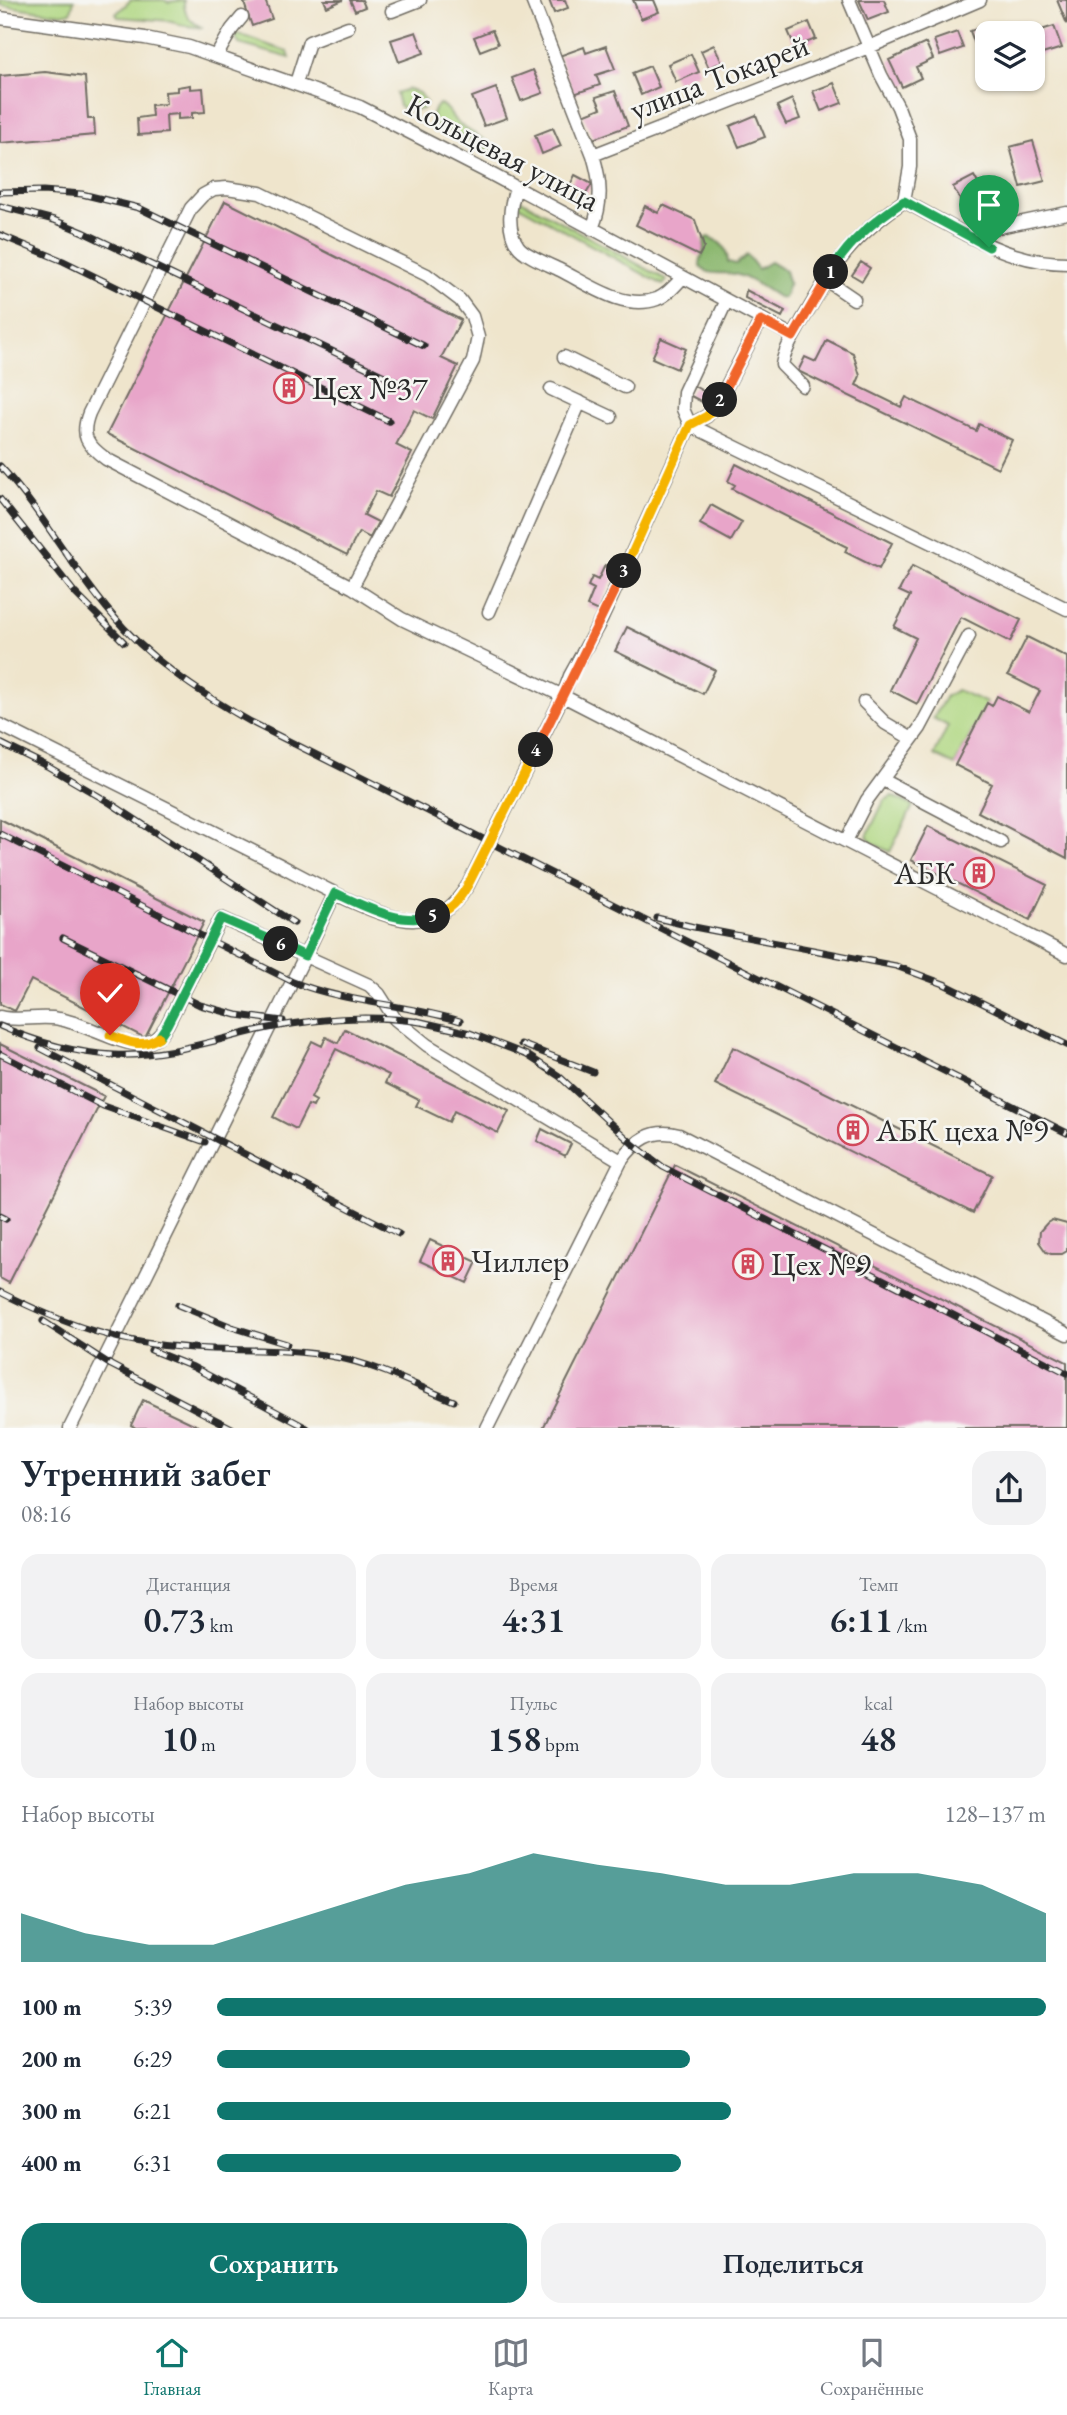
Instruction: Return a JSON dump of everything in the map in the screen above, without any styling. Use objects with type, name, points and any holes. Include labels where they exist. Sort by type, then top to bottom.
[{"type":"street","points":[[392,11],[419,0]]},
{"type":"street","points":[[532,0],[593,155],[601,190],[598,214],[592,229]]},
{"type":"street","points":[[803,386],[782,365],[793,337],[826,280],[857,237],[874,221],[904,201],[910,167],[910,139],[849,0]]},
{"type":"street","name":"улица Токарей","points":[[593,155],[869,47],[980,0]]},
{"type":"street","points":[[217,55],[242,17]]},
{"type":"street","name":"Кольцевая улица","points":[[0,18],[145,38],[189,47],[360,107],[793,337]]},
{"type":"street","points":[[296,83],[309,42],[348,27]]},
{"type":"street","points":[[516,188],[510,205],[511,228],[518,247],[538,259],[612,297],[628,301],[656,299],[682,278]]},
{"type":"street","points":[[352,587],[473,361],[478,337],[475,323],[460,300],[427,275],[260,193],[242,189],[214,189],[203,195],[191,208],[89,413],[84,425],[89,444],[106,459],[352,587],[402,619],[563,696],[1067,955]]},
{"type":"street","points":[[904,201],[1004,253],[1030,261],[1067,263]]},
{"type":"street","points":[[965,234],[1067,213]]},
{"type":"street","points":[[826,280],[854,299]]},
{"type":"street","points":[[726,302],[682,400],[690,425],[1067,609]]},
{"type":"street","points":[[0,724],[335,893],[376,910],[412,920],[443,913],[457,903],[468,885],[563,696],[570,676],[601,620],[690,425],[713,410],[738,369],[761,320]]},
{"type":"street","points":[[564,357],[625,387]]},
{"type":"street","points":[[551,388],[611,417]]},
{"type":"street","points":[[489,612],[580,402]]},
{"type":"street","points":[[627,564],[640,571]]},
{"type":"street","points":[[846,841],[867,800],[930,712],[969,636]]},
{"type":"street","points":[[864,702],[876,716],[912,739]]},
{"type":"street","points":[[883,780],[1001,842]]},
{"type":"street","points":[[70,1428],[335,893]]},
{"type":"street","points":[[0,1017],[58,1018],[124,1041],[145,1044],[155,1040],[167,1025],[221,918],[369,985],[395,1018],[427,1045],[621,1161]]},
{"type":"street","points":[[486,1428],[621,1161],[634,1145],[652,1133],[679,1135],[1067,1334]]},
{"type":"green space","points":[[0,0],[74,0],[71,12],[62,14],[0,5]]},
{"type":"green space","points":[[131,0],[184,0],[189,17],[203,28],[180,25],[172,21],[118,17],[116,14]]},
{"type":"green space","points":[[238,34],[288,52],[290,58],[239,44],[235,36]]},
{"type":"green space","points":[[408,89],[419,93],[426,103],[423,109],[406,110],[399,106],[396,93]]},
{"type":"green space","points":[[439,104],[445,107],[458,123],[499,152],[493,153],[467,138],[435,126],[432,113]]},
{"type":"green space","points":[[519,199],[667,280],[663,285],[518,205]]},
{"type":"green space","points":[[708,237],[723,246],[728,262],[736,264],[747,255],[758,269],[770,262],[785,271],[789,284],[784,298],[743,277],[709,272],[700,267],[704,239]]},
{"type":"green space","points":[[957,690],[987,703],[955,765],[934,755],[948,726],[933,718],[946,696]]},
{"type":"green space","points":[[892,796],[913,806],[890,852],[872,843],[867,836],[884,801]]},
{"type":"building","points":[[265,0],[272,19],[252,26],[244,3]]},
{"type":"building","points":[[324,0],[343,0],[327,7]]},
{"type":"building","points":[[350,0],[362,0],[365,7],[355,11]]},
{"type":"building","points":[[549,0],[565,0],[568,8],[554,13]]},
{"type":"building","points":[[633,0],[654,0],[659,12],[641,19]]},
{"type":"building","points":[[859,0],[884,0],[889,12],[868,20]]},
{"type":"building","points":[[1057,0],[1067,0],[1067,24]]},
{"type":"building","points":[[809,22],[816,39],[795,47],[788,31]]},
{"type":"building","points":[[1054,26],[1062,48],[1045,53],[1045,29]]},
{"type":"building","points":[[975,29],[975,44],[970,31]]},
{"type":"building","points":[[492,30],[498,44],[480,51],[474,37]]},
{"type":"building","points":[[416,32],[424,53],[399,62],[391,40]]},
{"type":"building","points":[[957,32],[963,48],[940,56],[934,40]]},
{"type":"building","points":[[926,43],[933,59],[916,67],[921,78],[902,87],[889,60]]},
{"type":"building","points":[[714,45],[722,62],[709,68],[701,51]]},
{"type":"building","points":[[606,46],[615,69],[596,75],[600,85],[574,94],[559,56],[584,47],[586,53]]},
{"type":"building","points":[[691,54],[699,72],[676,82],[668,64]]},
{"type":"building","points":[[650,66],[659,87],[641,95],[632,73]]},
{"type":"building","points":[[533,70],[543,93],[521,101],[512,78]]},
{"type":"building","points":[[45,72],[85,77],[88,119],[94,119],[95,135],[0,143],[0,76]]},
{"type":"building","points":[[834,83],[842,103],[821,111],[813,91]]},
{"type":"building","points":[[190,85],[190,89],[203,88],[205,112],[192,113],[192,118],[178,119],[178,114],[166,115],[167,133],[138,135],[137,118],[152,116],[151,105],[166,104],[165,92],[177,91],[177,87]]},
{"type":"building","points":[[496,88],[507,118],[484,126],[472,97]]},
{"type":"building","points":[[615,91],[628,126],[593,139],[583,115],[601,108],[596,97]]},
{"type":"building","points":[[792,99],[800,119],[786,124],[777,106]]},
{"type":"building","points":[[756,115],[765,137],[739,147],[730,126]]},
{"type":"building","points":[[553,128],[561,146],[542,154],[535,135]]},
{"type":"building","points":[[1033,141],[1045,181],[1021,187],[1010,147]]},
{"type":"building","points":[[575,175],[592,184],[586,194],[570,185]]},
{"type":"building","points":[[974,176],[985,196],[964,207],[953,187]]},
{"type":"building","name":"Цех №37","points":[[225,201],[461,320],[441,358],[458,366],[432,419],[414,410],[396,445],[412,453],[389,497],[376,491],[364,515],[378,522],[370,538],[359,532],[347,555],[107,434]]},
{"type":"building","points":[[663,205],[695,220],[704,247],[699,256],[636,225],[645,206],[658,213]]},
{"type":"building","points":[[861,262],[870,268],[862,281],[852,275]]},
{"type":"building","points":[[746,290],[785,311],[782,317],[745,298]]},
{"type":"building","points":[[661,338],[686,349],[677,369],[652,358]]},
{"type":"building","points":[[827,340],[853,353],[860,376],[856,385],[901,407],[906,397],[976,431],[979,424],[1012,440],[998,468],[798,371],[805,357],[816,362]]},
{"type":"building","points":[[694,386],[712,396],[708,405],[689,395]]},
{"type":"building","points":[[736,464],[892,543],[879,569],[845,552],[847,547],[732,489],[735,485],[728,481]]},
{"type":"building","points":[[711,505],[742,522],[731,541],[700,524]]},
{"type":"building","points":[[605,565],[617,570],[598,611],[587,606],[594,589],[588,586],[592,577],[598,580]]},
{"type":"building","points":[[912,566],[1021,620],[1010,642],[961,617],[917,704],[890,690],[916,638],[894,627],[910,596],[899,591]]},
{"type":"building","points":[[627,627],[715,670],[703,694],[615,651]]},
{"type":"building","points":[[1027,637],[1067,657],[1067,858],[978,812],[992,784],[955,765],[987,703],[992,706],[997,696],[1029,712],[1040,691],[1008,675]]},
{"type":"building","points":[[0,819],[204,922],[145,1038],[31,980],[15,1011],[0,1004]]},
{"type":"building","name":"АБК","points":[[928,826],[1047,885],[1030,920],[911,860]]},
{"type":"building","points":[[345,1029],[509,1111],[498,1133],[454,1111],[449,1122],[416,1106],[419,1100],[385,1083],[389,1075],[336,1049],[311,1098],[316,1101],[313,1107],[308,1105],[296,1129],[273,1117],[312,1041],[322,1046],[326,1037],[338,1043]]},
{"type":"building","points":[[0,1044],[104,1096],[9,1283],[0,1278]]},
{"type":"building","name":"АБК цеха №9","points":[[733,1047],[992,1175],[973,1213],[715,1084]]},
{"type":"building","points":[[542,1129],[571,1144],[565,1156],[537,1141]]},
{"type":"building","name":"Цех №9","points":[[675,1165],[1067,1362],[1067,1428],[543,1428]]},
{"type":"building","points":[[1052,1220],[1067,1224],[1067,1251],[1062,1254],[1046,1252],[1039,1242],[1040,1231]]},
{"type":"building","name":"Чиллер","points":[[430,1240],[477,1262],[467,1283],[420,1261]]},
{"type":"building","points":[[143,1400],[202,1428],[136,1428],[131,1425]]},
{"type":"railway","points":[[0,192],[82,194],[139,208],[424,346]]},
{"type":"railway","points":[[0,206],[54,220],[83,232],[405,386]]},
{"type":"railway","points":[[0,235],[63,261],[389,421]]},
{"type":"railway","points":[[0,466],[124,628],[157,659],[212,699],[251,722],[1067,1133]]},
{"type":"railway","points":[[0,499],[75,593],[124,642]]},
{"type":"railway","points":[[0,743],[47,766],[107,801],[294,923]]},
{"type":"railway","points":[[0,834],[293,982],[334,995],[460,1021]]},
{"type":"railway","points":[[657,918],[896,966],[944,984],[1067,1045]]},
{"type":"railway","points":[[63,938],[200,1005],[237,1015],[283,1021]]},
{"type":"railway","points":[[0,1026],[41,1042],[70,1049],[99,1054],[131,1055],[183,1048],[272,1027],[316,1021],[382,1018],[426,1023]]},
{"type":"railway","points":[[417,1021],[470,1033],[527,1055],[559,1076],[634,1145],[663,1167],[1067,1373]]},
{"type":"railway","points":[[521,1044],[593,1072]]},
{"type":"railway","points":[[40,1048],[399,1234]]},
{"type":"railway","points":[[0,1054],[103,1106],[205,1142]]},
{"type":"railway","points":[[0,1216],[6,1219]]},
{"type":"railway","points":[[0,1292],[70,1323],[116,1337],[165,1346],[282,1351],[335,1357],[381,1370],[454,1401]]},
{"type":"railway","points":[[178,1305],[232,1327],[287,1344]]},
{"type":"railway","points":[[43,1321],[111,1365],[232,1428]]},
{"type":"railway","points":[[151,1350],[193,1367],[307,1428]]},
{"type":"place","name":"Цех №37","points":[[289,388]]},
{"type":"place","name":"АБК","points":[[979,873]]},
{"type":"place","name":"АБК цеха №9","points":[[853,1130]]},
{"type":"place","name":"Чиллер","points":[[448,1261]]},
{"type":"place","name":"Цех №9","points":[[748,1264]]},
{"type":"route","points":[[110,1035],[135,1044],[145,1044],[162,1034],[221,918],[305,956],[335,893],[393,916],[412,920],[443,913],[457,903],[563,696],[570,676],[601,620],[690,425],[707,416],[717,405],[738,369],[761,320],[793,337],[845,251],[874,221],[904,201],[989,247]]}]
